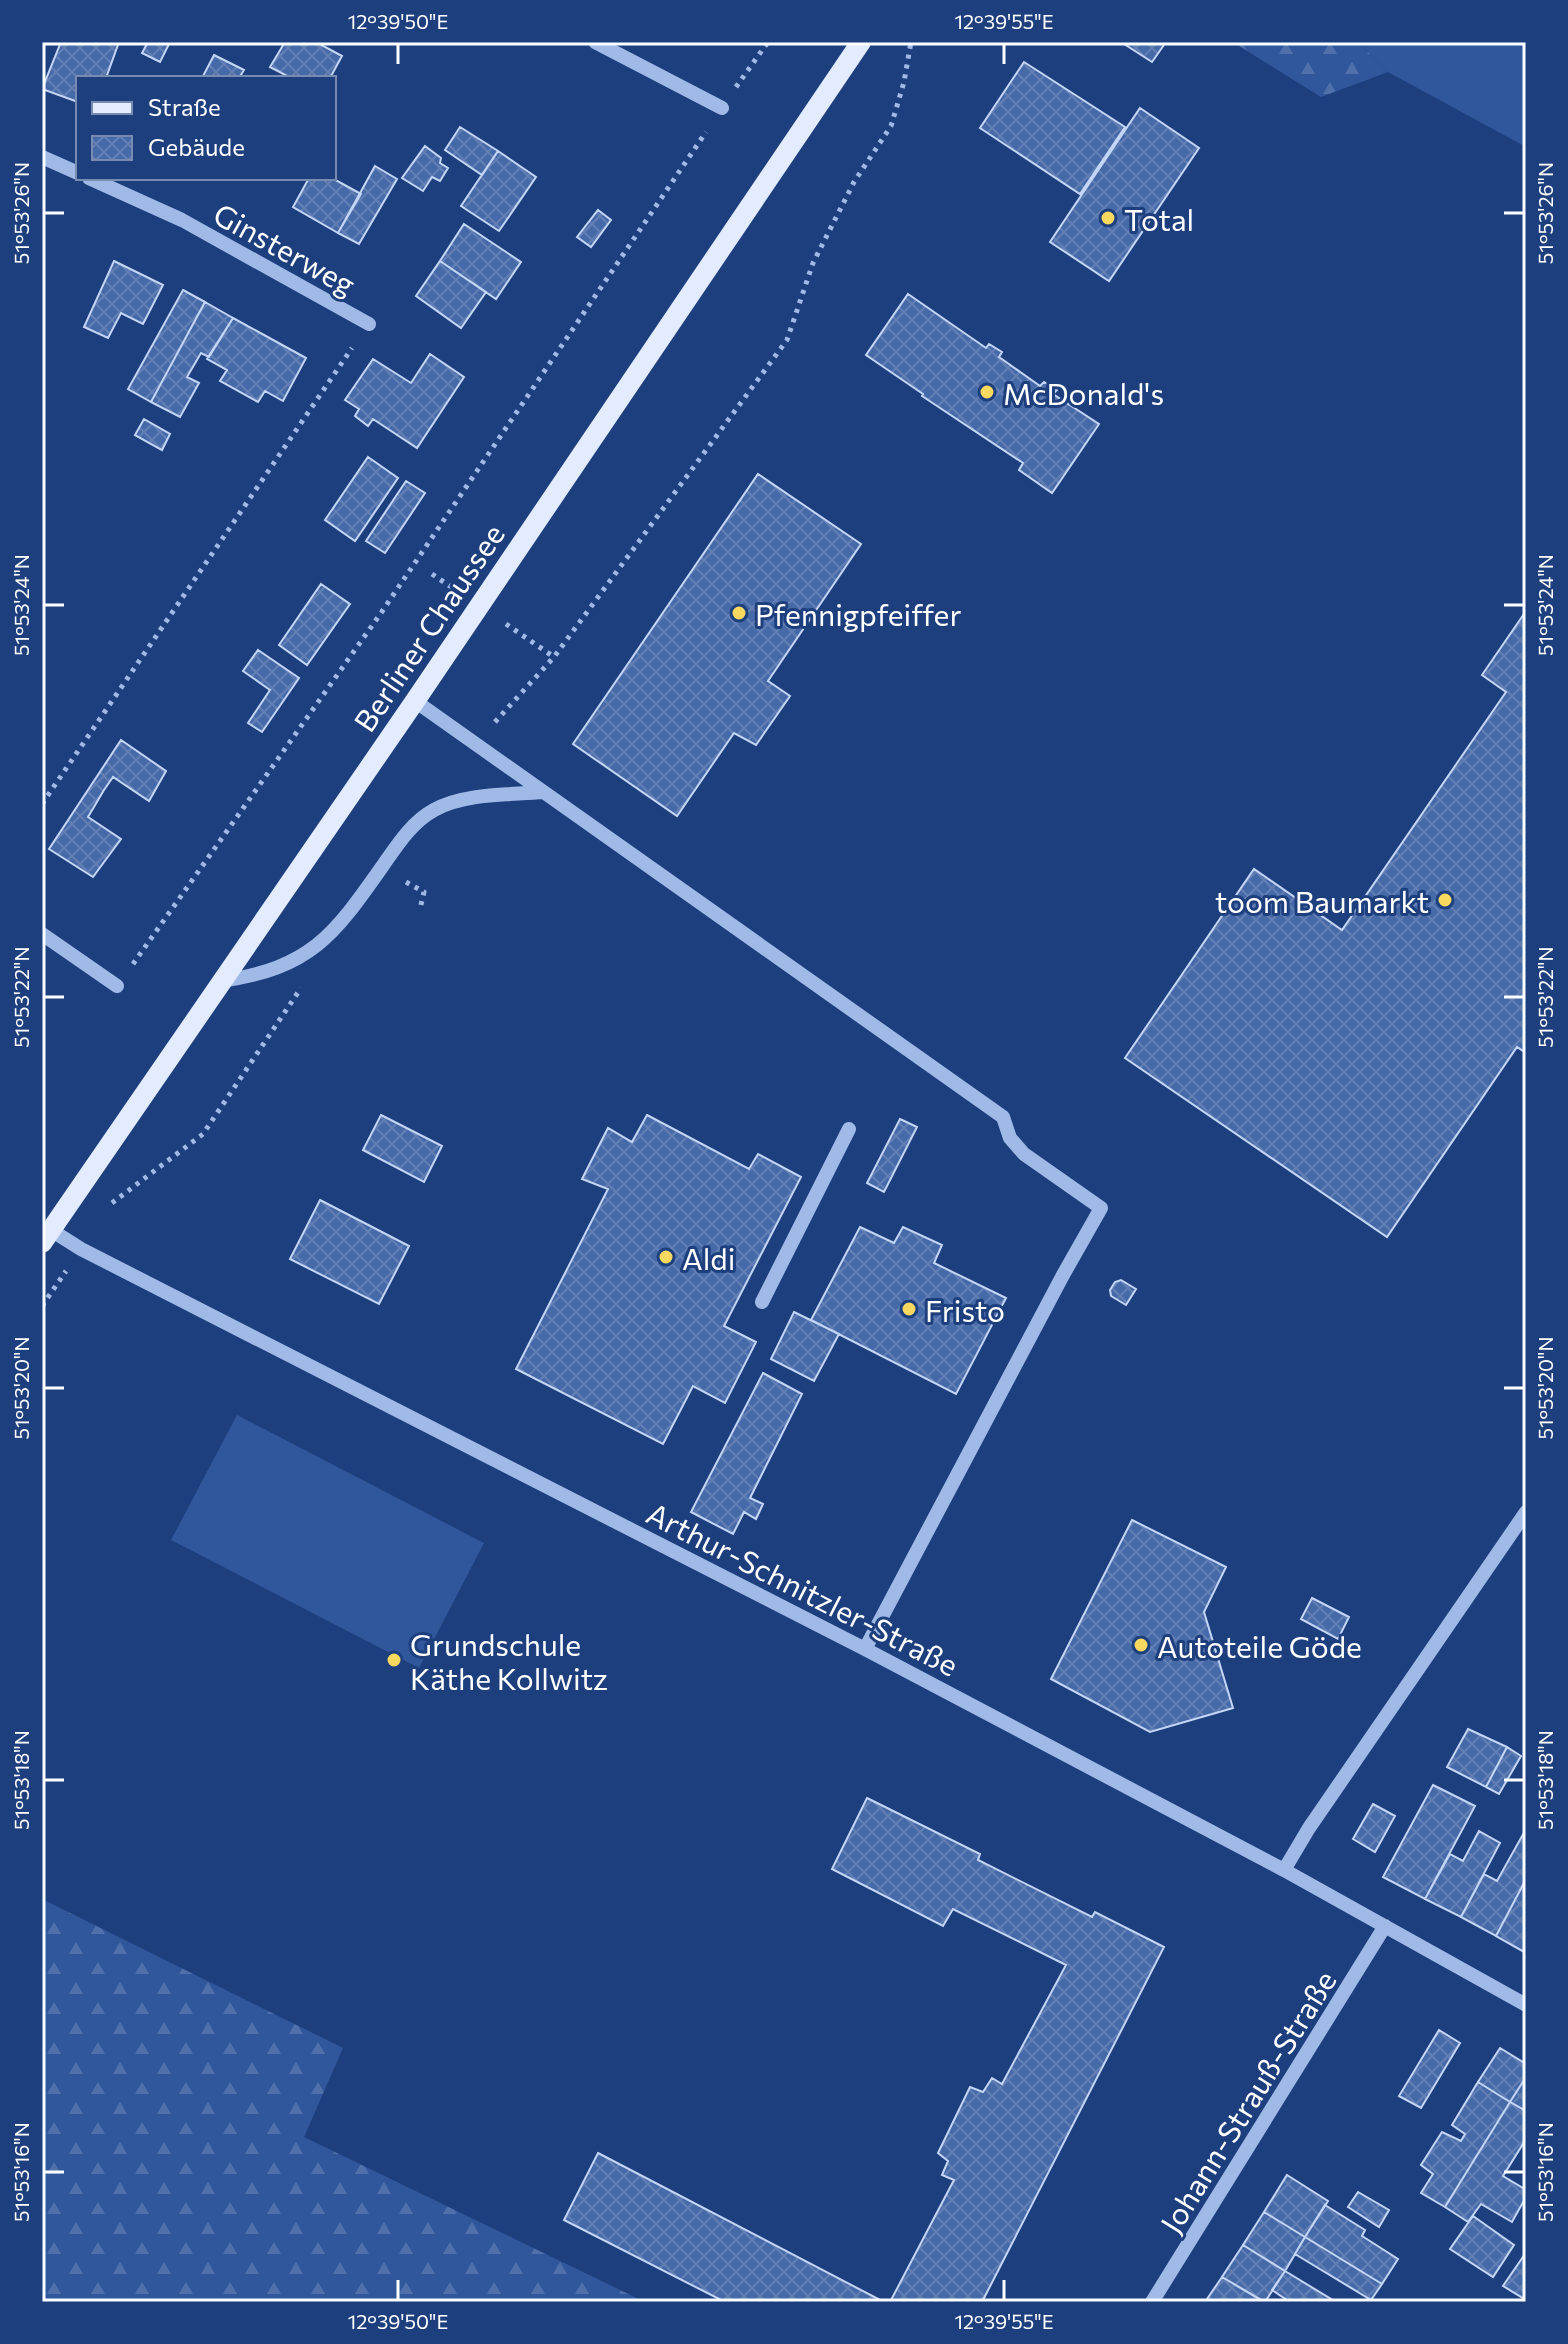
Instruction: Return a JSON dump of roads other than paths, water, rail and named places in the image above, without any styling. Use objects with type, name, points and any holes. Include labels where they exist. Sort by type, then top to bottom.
[{"type":"main road","name":"Berliner Chaussee","points":[[46,1237],[415,701],[861,42]]},
{"type":"street","points":[[595,42],[722,108]]},
{"type":"street","points":[[42,157],[76,172]]},
{"type":"street","name":"Ginsterweg","points":[[93,180],[182,220],[369,324]]},
{"type":"street","points":[[415,701],[1003,1117],[1010,1138],[1024,1154],[1101,1208],[865,1649]]},
{"type":"street","points":[[221,981],[255,976],[288,964],[333,933],[404,836],[436,809],[478,798],[543,792]]},
{"type":"street","points":[[42,934],[117,986]]},
{"type":"street","points":[[762,1302],[849,1129]]},
{"type":"street","name":"Arthur-Schnitzler-Straße","points":[[46,1237],[81,1249],[865,1649],[1284,1870],[1526,2005]]},
{"type":"street","points":[[1284,1870],[1309,1828],[1526,1512]]},
{"type":"street","name":"Johann-Strauß-Straße","points":[[1152,2302],[1385,1926]]},
{"type":"place","name":"Total","points":[[1108,218]]},
{"type":"place","name":"McDonald's","points":[[987,392]]},
{"type":"place","name":"Pfennigpfeiffer","points":[[739,613]]},
{"type":"place","name":"toom Baumarkt","points":[[1445,900]]},
{"type":"place","name":"Aldi","points":[[666,1257]]},
{"type":"place","name":"Fristo","points":[[909,1309]]},
{"type":"place","name":"Autoteile Göde","points":[[1141,1645]]},
{"type":"place","name":"Grundschule Käthe Kollwitz","points":[[394,1660]]}]
